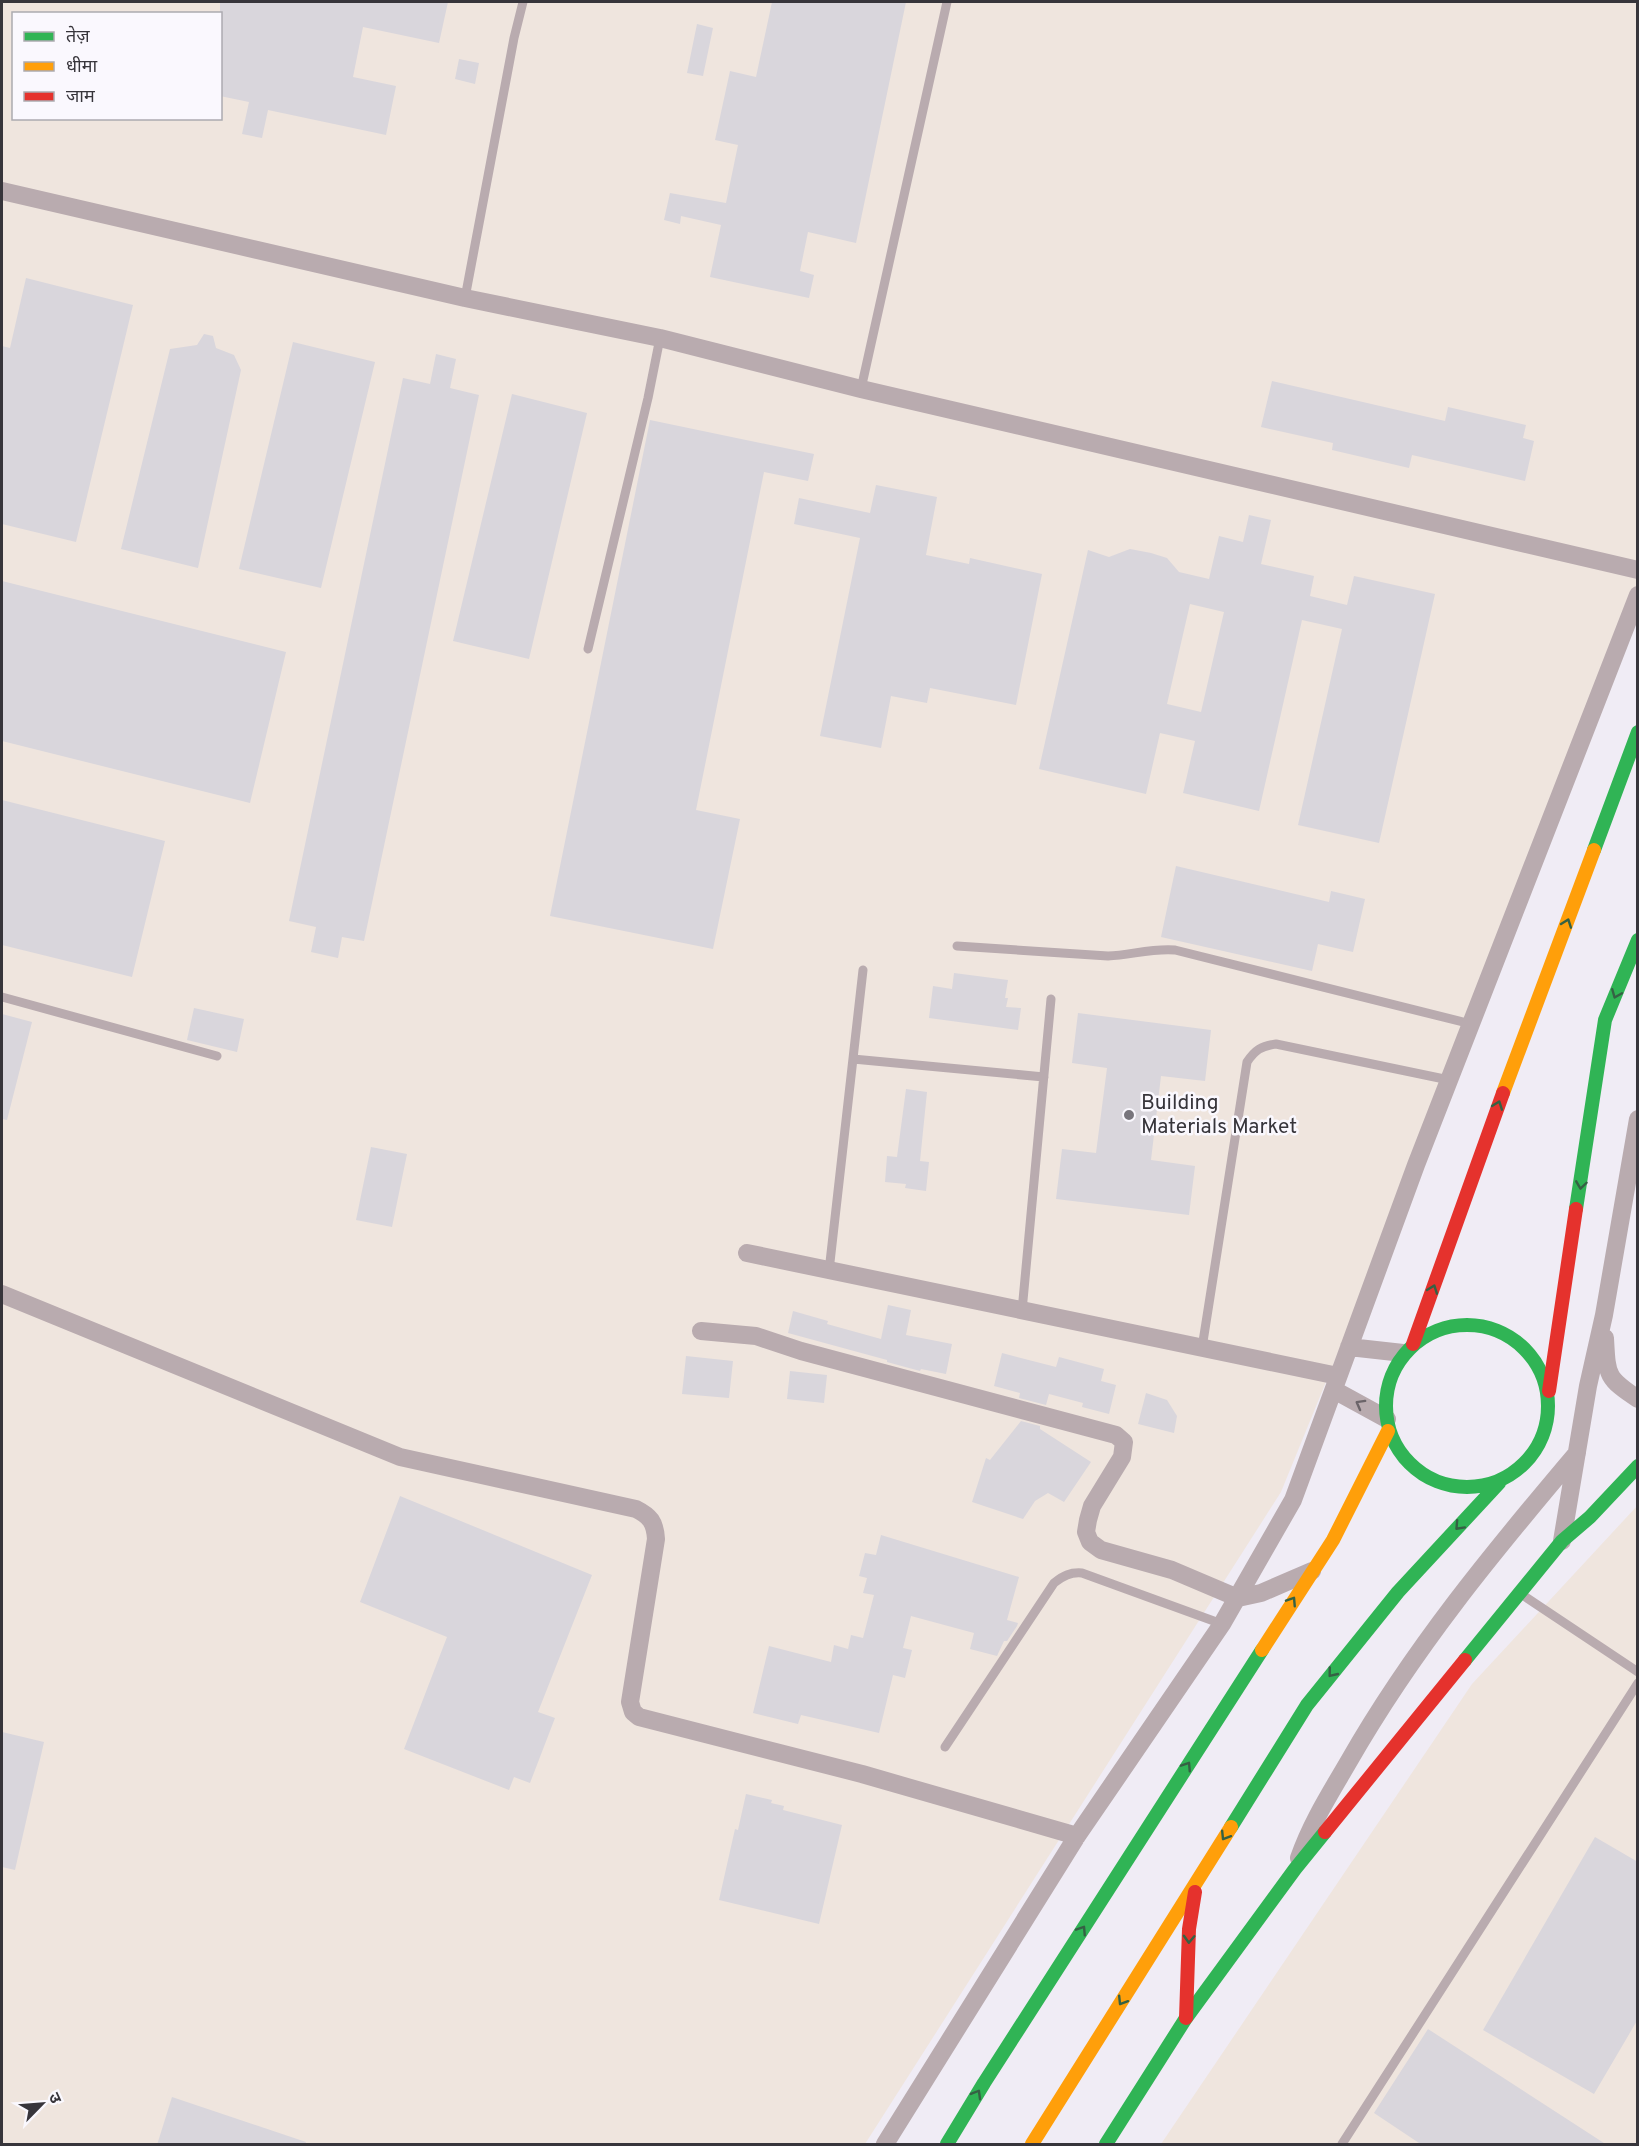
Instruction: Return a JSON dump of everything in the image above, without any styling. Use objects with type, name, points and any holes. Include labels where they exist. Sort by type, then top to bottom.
[{"type":"main road","points":[[1638,732],[1408,1349],[1387,1386],[1384,1400],[1388,1425],[1405,1461],[1432,1481],[1476,1489],[1499,1483],[1517,1473],[1546,1433],[1548,1391],[1574,1237],[1605,1020],[1638,940]]},
{"type":"main road","points":[[1408,1349],[1425,1334],[1451,1324],[1492,1327],[1526,1347],[1548,1391]]},
{"type":"main road","points":[[947,2145],[984,2083],[1333,1540],[1380,1450],[1388,1425]]},
{"type":"main road","points":[[1106,2145],[1186,2018],[1295,1869],[1562,1541],[1590,1517],[1638,1466]]},
{"type":"main road","points":[[1032,2145],[1307,1705],[1398,1592],[1499,1483]]},
{"type":"main road","points":[[1186,2018],[1189,1929],[1197,1881]]},
{"type":"street","points":[[2,191],[465,298],[660,338],[861,388],[1638,570]]},
{"type":"street","points":[[885,2145],[1077,1836],[1222,1624],[1293,1500],[1449,1080],[1638,596]]},
{"type":"street","points":[[1562,1541],[1588,1386],[1604,1315],[1638,1119]]},
{"type":"street","points":[[747,1253],[1202,1348],[1336,1383],[1388,1425]]},
{"type":"street","points":[[2,1294],[400,1457],[636,1509],[649,1516],[655,1525],[656,1539],[630,1702],[633,1712],[639,1717],[862,1774],[1077,1836]]},
{"type":"street","points":[[1604,1315],[1606,1361],[1610,1376],[1615,1384],[1638,1400]]},
{"type":"street","points":[[701,1330],[756,1336],[801,1351],[1116,1435],[1124,1442],[1122,1457],[1092,1506],[1086,1532],[1090,1542],[1101,1550],[1172,1570],[1238,1598],[1261,1593],[1312,1571]]},
{"type":"street","points":[[1349,1347],[1408,1349]]},
{"type":"street","points":[[1295,1869],[1308,1832],[1360,1741],[1425,1640],[1495,1549],[1577,1453]]},
{"type":"lane","points":[[465,298],[514,38],[523,2]]},
{"type":"lane","points":[[861,388],[947,2]]},
{"type":"lane","points":[[588,649],[648,398],[660,338]]},
{"type":"lane","points":[[957,946],[1108,957],[1156,948],[1175,950],[1471,1024]]},
{"type":"lane","points":[[829,1271],[863,970]]},
{"type":"lane","points":[[2,997],[217,1056]]},
{"type":"lane","points":[[1022,1311],[1051,999]]},
{"type":"lane","points":[[1202,1348],[1247,1062],[1254,1052],[1263,1046],[1275,1044],[1449,1080]]},
{"type":"lane","points":[[853,1059],[1044,1077]]},
{"type":"lane","points":[[945,1747],[1054,1583],[1064,1575],[1073,1572],[1082,1573],[1222,1624]]},
{"type":"lane","points":[[1521,1594],[1638,1672]]},
{"type":"lane","points":[[1342,2145],[1638,1683]]},
{"type":"shaded area","points":[[2,2],[1637,2],[1637,607],[1580,760],[1281,1492],[865,2144],[2,2144]]},
{"type":"shaded area","points":[[1637,1506],[1637,2144],[1161,2144],[1472,1684]]},
{"type":"building","points":[[220,2],[448,2],[439,43],[363,27],[353,77],[396,86],[386,135],[268,110],[262,138],[242,134],[249,102],[222,96],[222,12],[220,12]]},
{"type":"building","points":[[772,2],[906,2],[856,243],[808,232],[800,271],[814,275],[809,298],[710,277],[721,225],[681,216],[680,224],[664,220],[670,193],[726,203],[738,145],[715,140],[730,71],[756,77]]},
{"type":"building","points":[[697,24],[713,28],[703,76],[687,73]]},
{"type":"building","points":[[459,59],[479,63],[475,84],[455,79]]},
{"type":"building","points":[[26,278],[133,305],[76,542],[2,524],[2,346],[10,348]]},
{"type":"building","points":[[204,334],[213,336],[216,348],[234,355],[241,370],[198,568],[121,549],[170,349],[197,345]]},
{"type":"building","points":[[293,342],[375,362],[321,588],[239,569]]},
{"type":"building","points":[[436,354],[456,359],[450,388],[479,395],[364,941],[342,937],[338,958],[311,952],[316,927],[289,921],[403,378],[430,384]]},
{"type":"building","points":[[1272,381],[1445,421],[1448,407],[1526,425],[1523,438],[1534,441],[1525,481],[1412,455],[1409,468],[1332,450],[1333,443],[1261,427]]},
{"type":"building","points":[[512,394],[587,413],[529,659],[453,641]]},
{"type":"building","points":[[650,420],[814,454],[808,481],[764,472],[696,810],[740,819],[713,949],[550,916]]},
{"type":"building","points":[[876,485],[937,497],[926,555],[969,564],[970,558],[1042,574],[1016,705],[930,688],[927,703],[891,696],[881,748],[820,736],[860,538],[794,524],[799,498],[870,513]]},
{"type":"building","points":[[1249,515],[1271,520],[1261,564],[1314,576],[1310,596],[1347,605],[1354,576],[1435,594],[1379,843],[1298,825],[1342,629],[1302,620],[1259,811],[1183,793],[1195,741],[1160,733],[1146,794],[1039,769],[1088,550],[1109,557],[1130,549],[1151,553],[1167,558],[1179,572],[1209,579],[1219,536],[1243,542]],"holes":[[[1190,604],[1224,612],[1201,712],[1167,704]]]},
{"type":"building","points":[[2,581],[286,652],[250,803],[2,741]]},
{"type":"building","points":[[2,800],[165,841],[132,977],[2,945]]},
{"type":"building","points":[[1176,866],[1329,902],[1331,891],[1365,899],[1353,952],[1318,944],[1312,971],[1161,937]]},
{"type":"building","points":[[954,973],[1008,980],[1006,1007],[1021,1008],[1018,1030],[929,1018],[933,986],[952,989]]},
{"type":"building","points":[[194,1008],[244,1019],[237,1052],[187,1040]]},
{"type":"building","name":"Building Materials Market","points":[[1078,1013],[1211,1030],[1205,1081],[1161,1076],[1151,1160],[1195,1166],[1189,1215],[1056,1199],[1062,1149],[1096,1153],[1107,1068],[1072,1063]]},
{"type":"building","points":[[2,1014],[32,1022],[7,1120],[2,1119]]},
{"type":"building","points":[[906,1089],[927,1092],[920,1161],[929,1162],[926,1191],[905,1188],[906,1184],[885,1182],[887,1156],[897,1157]]},
{"type":"building","points":[[371,1147],[407,1154],[392,1227],[356,1220]]},
{"type":"building","points":[[888,1305],[911,1310],[906,1335],[952,1344],[946,1374],[921,1369],[920,1371],[788,1333],[793,1311],[828,1321],[827,1324],[881,1339]]},
{"type":"building","points":[[1002,1353],[1056,1367],[1059,1357],[1104,1369],[1101,1381],[1116,1385],[1109,1414],[1082,1407],[1083,1403],[1049,1394],[1046,1405],[1019,1398],[1020,1393],[994,1386]]},
{"type":"building","points":[[686,1356],[733,1361],[729,1398],[682,1394]]},
{"type":"building","points":[[790,1371],[827,1375],[824,1403],[787,1399]]},
{"type":"building","points":[[1146,1393],[1167,1400],[1177,1416],[1174,1433],[1138,1424]]},
{"type":"building","points":[[1021,1421],[1040,1426],[1040,1429],[1091,1462],[1064,1502],[1048,1493],[1035,1501],[1023,1519],[972,1502],[986,1458],[990,1460]]},
{"type":"building","points":[[400,1496],[592,1575],[538,1712],[555,1718],[530,1783],[514,1777],[509,1790],[404,1749],[447,1637],[360,1602]]},
{"type":"building","points":[[881,1535],[1019,1577],[1007,1620],[1018,1623],[1007,1641],[1004,1641],[997,1656],[970,1649],[974,1633],[911,1616],[903,1648],[912,1650],[905,1678],[893,1675],[879,1733],[801,1715],[798,1724],[753,1713],[769,1646],[831,1662],[834,1645],[848,1649],[851,1635],[863,1638],[874,1595],[863,1593],[867,1578],[859,1576],[865,1553],[876,1555]]},
{"type":"building","points":[[2,1732],[44,1742],[15,1870],[2,1867]]},
{"type":"building","points":[[746,1794],[772,1800],[771,1803],[784,1806],[783,1810],[842,1825],[819,1924],[719,1900],[735,1829],[738,1830]]},
{"type":"building","points":[[1595,1837],[1638,1862],[1638,2019],[1594,2094],[1483,2030]]},
{"type":"building","points":[[1428,2029],[1607,2145],[1422,2145],[1374,2113]]},
{"type":"building","points":[[172,2097],[306,2142],[305,2145],[157,2145]]},
{"type":"traffic: fast","points":[[1594,850],[1638,732]]},
{"type":"traffic: fast","points":[[1576,1209],[1605,1020],[1638,940]]},
{"type":"traffic: fast","points":[[1467,1325],[1483,1326],[1498,1331],[1525,1348],[1542,1375],[1547,1390],[1548,1406],[1547,1422],[1542,1437],[1525,1464],[1498,1481],[1483,1486],[1467,1487],[1451,1486],[1436,1481],[1409,1464],[1392,1437],[1387,1422],[1386,1406],[1387,1390],[1392,1375],[1409,1348],[1436,1331],[1451,1326],[1467,1325]]},
{"type":"traffic: fast","points":[[1465,1660],[1562,1541],[1590,1517],[1638,1466]]},
{"type":"traffic: fast","points":[[1231,1827],[1307,1705],[1398,1592],[1499,1483]]},
{"type":"traffic: fast","points":[[947,2144],[1262,1650]]},
{"type":"traffic: fast","points":[[1106,2144],[1186,2018],[1295,1869],[1325,1832]]},
{"type":"traffic: slow","points":[[1503,1093],[1594,850]]},
{"type":"traffic: slow","points":[[1262,1650],[1333,1540],[1388,1431]]},
{"type":"traffic: slow","points":[[1032,2144],[1231,1827]]},
{"type":"traffic: jam","points":[[1413,1344],[1503,1093]]},
{"type":"traffic: jam","points":[[1549,1391],[1576,1209]]},
{"type":"traffic: jam","points":[[1325,1832],[1465,1660]]},
{"type":"traffic: jam","points":[[1186,2018],[1189,1929],[1195,1892]]},
{"type":"place","name":"Building Materials Market","points":[[1129,1115]]}]
